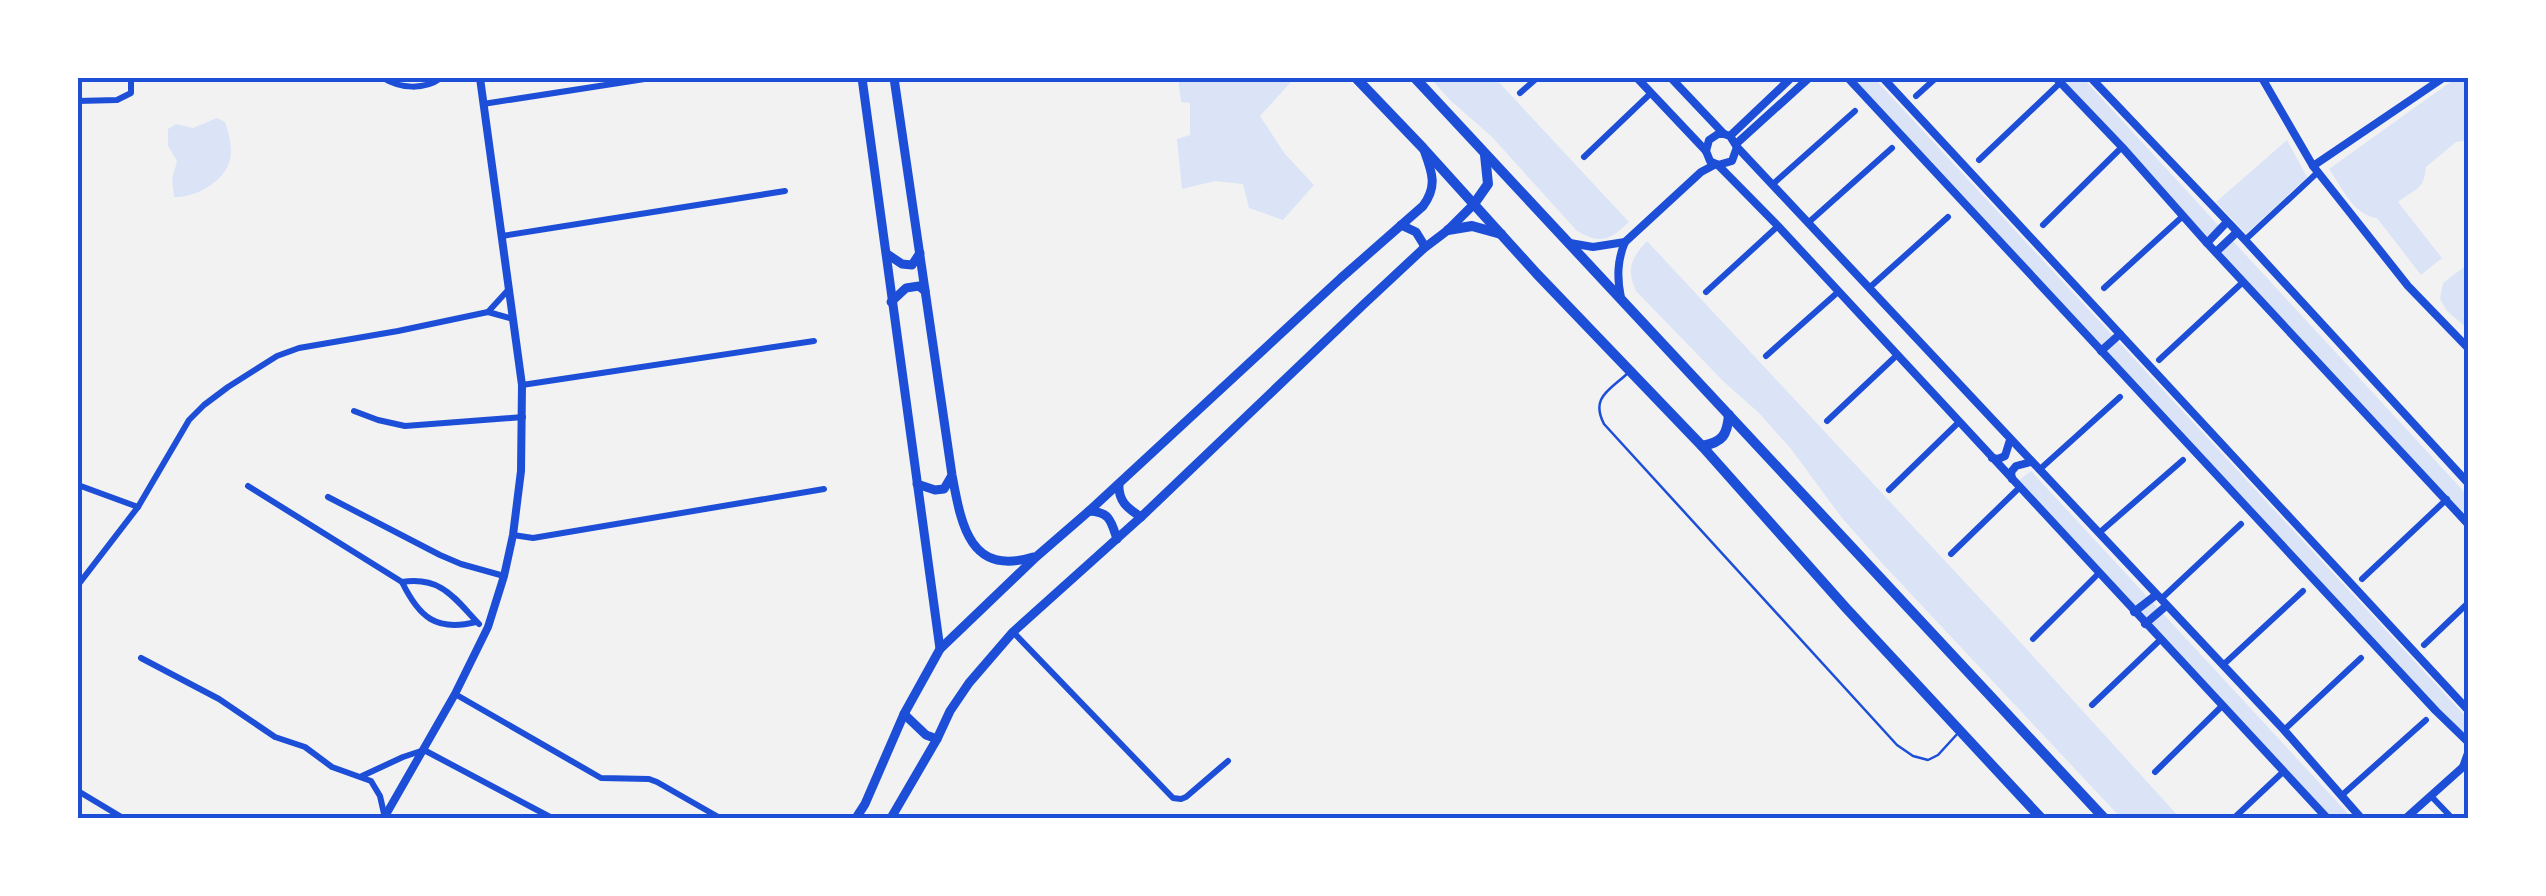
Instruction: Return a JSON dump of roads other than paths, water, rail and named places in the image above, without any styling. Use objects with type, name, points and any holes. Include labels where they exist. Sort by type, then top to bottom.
[{"type":"highway","points":[[1356,78],[1702,446],[2041,818]]},
{"type":"highway","points":[[1415,78],[2104,818]]},
{"type":"highway","points":[[1474,204],[1488,184],[1485,152]]},
{"type":"highway","points":[[1448,230],[1472,226],[1502,234]]},
{"type":"highway","points":[[1702,446],[1724,438],[1729,414]]},
{"type":"main road","points":[[862,78],[940,649]]},
{"type":"main road","points":[[894,78],[963,528],[982,553],[1005,562],[1036,556]]},
{"type":"main road","points":[[856,818],[904,714],[940,649],[1036,556],[1423,206],[1434,185],[1423,148]]},
{"type":"main road","points":[[891,818],[969,682],[1013,632],[1474,204]]},
{"type":"main road","points":[[1400,225],[1416,232],[1423,249]]},
{"type":"main road","points":[[887,254],[902,264],[912,265],[921,253]]},
{"type":"main road","points":[[891,302],[906,288],[919,286],[926,292]]},
{"type":"main road","points":[[917,484],[936,490],[944,488],[952,475]]},
{"type":"main road","points":[[1118,484],[1118,495],[1141,517]]},
{"type":"main road","points":[[1089,511],[1108,517],[1117,538]]},
{"type":"main road","points":[[904,714],[937,740]]},
{"type":"street","points":[[78,101],[124,98],[131,93],[131,78]]},
{"type":"street","points":[[383,78],[403,87],[433,83],[441,78]]},
{"type":"street","points":[[384,818],[456,694],[488,627],[504,576],[521,471],[522,385],[480,78]]},
{"type":"street","points":[[483,104],[650,78]]},
{"type":"street","points":[[1520,93],[1537,78]]},
{"type":"street","points":[[1637,78],[2327,818]]},
{"type":"street","points":[[1672,78],[2284,730],[2361,818]]},
{"type":"street","points":[[1620,298],[1618,257],[1624,242],[1701,172],[1732,161],[1732,140],[1791,78]]},
{"type":"street","points":[[1732,140],[1809,78]]},
{"type":"street","points":[[1848,78],[2468,742]]},
{"type":"street","points":[[1882,78],[2468,710]]},
{"type":"street","points":[[1916,96],[1936,78]]},
{"type":"street","points":[[2090,78],[2468,483]]},
{"type":"street","points":[[2262,78],[2316,169],[2408,286],[2468,348]]},
{"type":"street","points":[[2245,240],[2316,169],[2443,78]]},
{"type":"street","points":[[1979,160],[2059,80],[2468,524]]},
{"type":"street","points":[[1584,157],[1652,94]]},
{"type":"street","points":[[1772,184],[1855,111]]},
{"type":"street","points":[[1701,172],[1709,140],[1718,134],[1732,140]]},
{"type":"street","points":[[2043,225],[2122,147]]},
{"type":"street","points":[[1809,222],[1892,148]]},
{"type":"street","points":[[502,236],[785,191]]},
{"type":"street","points":[[2104,288],[2183,216]]},
{"type":"street","points":[[1869,288],[1948,217]]},
{"type":"street","points":[[2207,243],[2226,223]]},
{"type":"street","points":[[1706,292],[1778,226]]},
{"type":"street","points":[[2216,252],[2236,233]]},
{"type":"street","points":[[1569,243],[1593,247],[1624,242]]},
{"type":"street","points":[[2159,360],[2243,282]]},
{"type":"street","points":[[488,312],[509,289]]},
{"type":"street","points":[[1766,356],[1838,292]]},
{"type":"street","points":[[78,585],[138,508],[189,420],[204,405],[277,356],[299,348],[488,312],[513,320]]},
{"type":"street","points":[[2101,351],[2120,334]]},
{"type":"street","points":[[522,385],[814,342]]},
{"type":"street","points":[[1827,421],[1896,356]]},
{"type":"street","points":[[2040,470],[2120,397]]},
{"type":"street","points":[[354,411],[405,426],[522,417]]},
{"type":"street","points":[[1889,490],[1959,422]]},
{"type":"street","points":[[1992,458],[2005,456],[2010,440]]},
{"type":"street","points":[[2100,533],[2183,460]]},
{"type":"street","points":[[2012,480],[2016,466],[2031,462]]},
{"type":"street","points":[[78,485],[138,508]]},
{"type":"street","points":[[248,486],[402,582],[413,605],[428,618],[458,627],[476,622]]},
{"type":"street","points":[[1952,554],[2019,488]]},
{"type":"street","points":[[512,535],[533,538],[824,489]]},
{"type":"street","points":[[328,497],[440,555],[504,576]]},
{"type":"street","points":[[2362,578],[2447,500]]},
{"type":"street","points":[[2146,624],[2161,600],[2241,524]]},
{"type":"street","points":[[2033,638],[2098,574]]},
{"type":"street","points":[[402,582],[420,580],[435,585],[468,609],[476,622],[488,627]]},
{"type":"street","points":[[2222,666],[2302,591]]},
{"type":"street","points":[[2134,612],[2161,600]]},
{"type":"street","points":[[2424,644],[2468,603]]},
{"type":"street","points":[[1013,632],[1173,798],[1186,797],[1228,761]]},
{"type":"street","points":[[2092,705],[2160,640]]},
{"type":"street","points":[[141,658],[219,699],[275,737],[305,747],[332,767],[370,781],[376,788],[384,818]]},
{"type":"street","points":[[2284,730],[2361,658]]},
{"type":"street","points":[[456,694],[601,778],[649,779],[720,818]]},
{"type":"street","points":[[2154,772],[2223,706]]},
{"type":"street","points":[[2341,796],[2426,720]]},
{"type":"street","points":[[361,777],[424,750],[552,818]]},
{"type":"street","points":[[2406,818],[2466,766],[2468,753]]},
{"type":"street","points":[[2234,818],[2284,771]]},
{"type":"street","points":[[78,791],[124,818]]},
{"type":"street","points":[[2431,796],[2452,818]]},
{"type":"lane","points":[[1630,371],[1601,398],[1598,412],[1604,424],[1738,573],[1897,745],[1928,760],[1938,755],[1960,731]]}]
